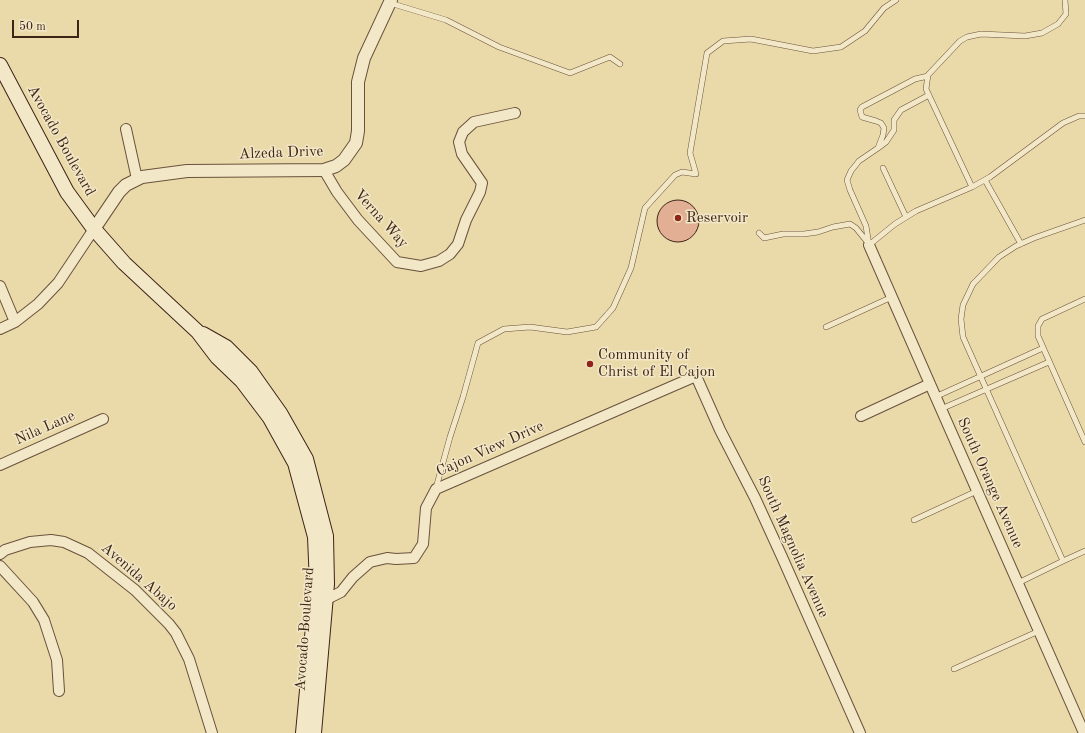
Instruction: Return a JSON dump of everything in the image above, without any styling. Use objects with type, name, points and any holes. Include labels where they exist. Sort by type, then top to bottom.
[{"type":"main road","name":"Avocado Boulevard","points":[[0,65],[67,192],[94,229],[124,263],[198,332],[217,357],[242,381],[270,418],[295,463],[315,537],[317,584],[303,733]]},
{"type":"main road","name":"Avocado Boulevard","points":[[198,332],[226,347],[251,372],[280,413],[306,459],[326,536],[328,584],[314,733]]},
{"type":"street","name":"Alzeda Drive","points":[[94,229],[119,192],[126,185],[142,177],[188,171],[324,170],[336,166],[344,160],[356,143],[358,131],[358,82],[364,58],[391,1]]},
{"type":"street","name":"Verna Way","points":[[324,170],[337,192],[358,220],[397,262],[422,266],[439,261],[450,254],[458,244],[466,220],[480,192],[482,183],[462,154],[459,142],[463,132],[474,122],[515,113]]},
{"type":"street","points":[[126,129],[137,179]]},
{"type":"street","points":[[0,328],[15,322],[38,304],[58,283],[94,229]]},
{"type":"street","name":"South Orange Avenue","points":[[869,245],[1084,733]]},
{"type":"street","points":[[0,286],[15,322]]},
{"type":"street","name":"Cajon View Drive","points":[[327,599],[341,592],[370,562],[388,558],[414,558],[423,544],[426,508],[436,489],[696,376]]},
{"type":"street","name":"South Magnolia Avenue","points":[[696,376],[720,430],[755,498],[860,733]]},
{"type":"street","points":[[861,416],[930,384]]},
{"type":"street","name":"Nila Lane","points":[[0,465],[103,419]]},
{"type":"street","name":"Avenida Abajo","points":[[0,554],[5,550],[30,542],[51,540],[64,542],[88,553],[135,590],[170,624],[176,632],[189,659],[212,733]]},
{"type":"street","points":[[0,566],[33,602],[44,620],[56,660],[60,691]]},
{"type":"lane","points":[[436,489],[478,343],[504,329],[530,327],[567,332],[596,327],[612,308],[631,268],[645,208],[675,176],[682,172],[696,174],[690,153],[707,53],[723,41],[751,39],[813,50],[841,47],[865,31],[884,8],[896,0]]},
{"type":"lane","points":[[972,187],[926,89],[928,76],[960,41],[967,37],[981,34],[1025,36],[1042,33],[1058,24],[1066,14],[1065,0]]},
{"type":"lane","points":[[391,1],[446,20],[499,47],[570,73],[610,57],[620,64]]},
{"type":"lane","points":[[878,148],[884,128],[876,121],[862,116],[860,110],[862,107],[915,79],[928,76]]},
{"type":"lane","points":[[869,245],[866,226],[847,180],[851,171],[860,161],[886,142],[894,130],[894,120],[901,110],[929,95]]},
{"type":"lane","points":[[869,245],[895,224],[916,210],[972,187],[985,180],[1063,123],[1079,116],[1085,116]]},
{"type":"lane","points":[[883,168],[906,217]]},
{"type":"lane","points":[[985,180],[1021,244]]},
{"type":"lane","points":[[1063,561],[963,337],[961,319],[963,305],[973,284],[999,257],[1021,244],[1085,220]]},
{"type":"lane","points":[[759,233],[764,238],[783,234],[818,232],[833,227],[850,224],[856,228],[869,245]]},
{"type":"lane","points":[[826,327],[892,297]]},
{"type":"lane","points":[[1085,299],[1042,319],[1038,326],[1038,336],[1085,442]]},
{"type":"lane","points":[[935,396],[1043,348]]},
{"type":"lane","points":[[941,409],[1049,362]]},
{"type":"lane","points":[[914,520],[977,491]]},
{"type":"lane","points":[[1018,583],[1085,551]]},
{"type":"lane","points":[[954,669],[1039,631]]},
{"type":"building","name":"Reservoir","points":[[678,200],[693,206],[699,221],[693,236],[678,242],[663,236],[657,221],[663,206]]},
{"type":"place","name":"Reservoir","points":[[678,218]]},
{"type":"place","name":"Community of Christ of El Cajon","points":[[590,364]]}]
